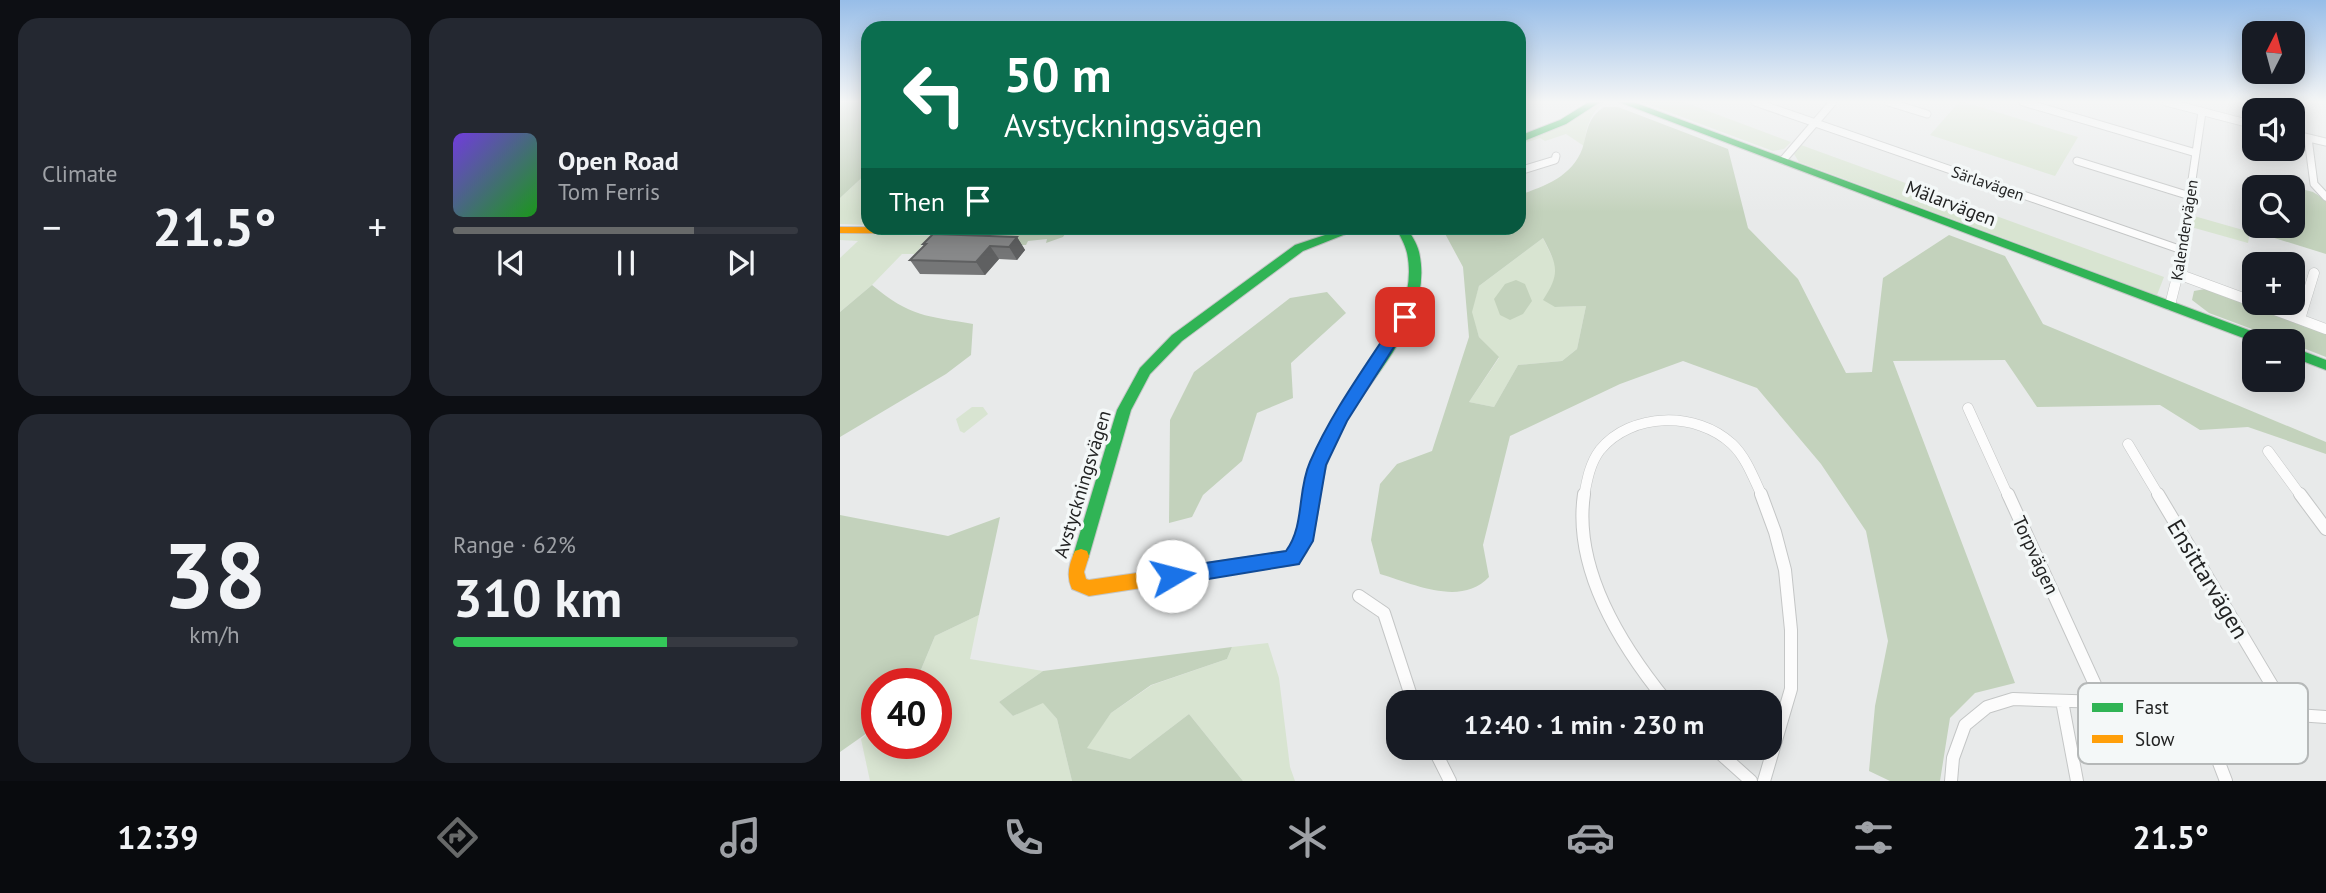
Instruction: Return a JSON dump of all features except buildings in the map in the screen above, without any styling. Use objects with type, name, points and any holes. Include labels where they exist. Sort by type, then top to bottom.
[{"type":"street","name":"Mälarvägen","points":[[1724,138],[2242,332]]},
{"type":"street","points":[[1783,160],[1802,138]]},
{"type":"street","name":"Särlavägen","points":[[1861,138],[2182,250]]},
{"type":"street","points":[[2146,138],[2196,153]]},
{"type":"street","name":"Kalendervägen","points":[[2170,305],[2178,274],[2198,138]]},
{"type":"street","points":[[2308,138],[2314,184],[2326,197]]},
{"type":"street","points":[[1526,169],[1555,160],[1556,156]]},
{"type":"street","points":[[2077,161],[2190,196]]},
{"type":"street","points":[[840,230],[861,230]]},
{"type":"street","name":"Avstyckningsvägen","points":[[1335,235],[1299,248],[1177,338],[1145,371],[1130,393],[1124,410],[1076,572],[1078,584],[1090,587],[1292,558],[1304,541],[1317,465],[1340,419],[1405,317],[1411,297],[1414,261],[1407,235]]},
{"type":"street","points":[[2300,319],[2314,273]]},
{"type":"street","points":[[2178,274],[2242,297]]},
{"type":"street","points":[[2289,315],[2326,329]]},
{"type":"street","points":[[2305,357],[2326,365]]},
{"type":"street","name":"Torpvägen","points":[[1968,408],[2094,683]]},
{"type":"street","points":[[1657,690],[1617,633],[1593,578],[1584,526],[1584,489],[1596,456],[1614,437],[1636,425],[1660,420],[1686,421],[1733,445],[1750,471],[1783,552],[1792,607],[1791,690],[1782,719]]},
{"type":"street","name":"Ensittarvägen","points":[[2128,444],[2271,683]]},
{"type":"street","points":[[2268,451],[2326,528]]},
{"type":"street","points":[[1359,596],[1384,613],[1409,690]]},
{"type":"street","points":[[1951,781],[1953,758],[1965,724],[1987,707],[2013,699],[2078,701]]},
{"type":"street","points":[[2062,701],[2077,781]]},
{"type":"street","points":[[2308,716],[2326,717]]},
{"type":"street","points":[[1440,760],[1450,781]]},
{"type":"street","points":[[1728,760],[1751,781]]},
{"type":"street","points":[[1763,781],[1769,760]]},
{"type":"street","points":[[2219,764],[2226,781]]},
{"type":"green space","points":[[840,138],[861,138],[861,178],[840,198]]},
{"type":"green space","points":[[1573,138],[1585,138],[1584,146]]},
{"type":"green space","points":[[1585,138],[1700,138],[1728,149],[1748,228],[1798,279],[1846,373],[1872,372],[1883,278],[1949,235],[2005,256],[2043,324],[2326,442],[2326,454],[2248,427],[2200,430],[2160,405],[2037,407],[2005,360],[1893,361],[2015,683],[1975,693],[1950,718],[1940,781],[1890,781],[1869,771],[1875,706],[1888,641],[1866,531],[1821,464],[1757,388],[1683,361],[1620,384],[1510,436],[1483,545],[1489,577],[1478,586],[1451,592],[1422,587],[1380,574],[1371,540],[1380,484],[1397,464],[1432,451],[1469,337],[1463,267],[1446,235],[1526,235],[1526,193],[1559,178],[1580,154]],"holes":[[[1543,238],[1554,262],[1553,283],[1543,300],[1555,307],[1586,306],[1577,349],[1562,361],[1518,365],[1494,407],[1469,402],[1499,357],[1479,337],[1472,312],[1479,286]]]},
{"type":"green space","points":[[1739,138],[1781,138],[1791,142],[1784,149],[1773,151]]},
{"type":"green space","points":[[1941,138],[2077,138],[2055,176]]},
{"type":"green space","points":[[1801,145],[2164,277],[2157,295],[1799,162],[1794,154]]},
{"type":"green space","points":[[861,178],[861,225],[840,224],[840,198]]},
{"type":"green space","points":[[2305,190],[2326,200],[2326,254],[2274,238],[2305,238]]},
{"type":"green space","points":[[2194,216],[2242,230],[2242,238],[2249,238],[2248,243],[2191,227]]},
{"type":"green space","points":[[840,234],[947,236],[925,242],[915,254],[902,254],[872,285],[840,312],[840,258],[858,241],[840,240]]},
{"type":"green space","points":[[963,235],[1064,235],[1046,243],[1047,239],[1028,241],[1026,245],[962,245]]},
{"type":"green space","points":[[1543,238],[1555,263],[1555,307],[1586,306],[1577,349],[1562,361],[1518,365],[1494,407],[1469,402],[1499,358],[1479,337],[1471,312],[1479,286]]},
{"type":"green space","points":[[1516,280],[1525,284],[1532,301],[1523,314],[1510,320],[1500,315],[1494,299],[1505,284]]},
{"type":"green space","points":[[872,285],[885,296],[920,314],[973,324],[971,355],[946,374],[840,437],[840,312]]},
{"type":"green space","points":[[2205,289],[2242,303],[2242,315],[2275,315],[2326,334],[2326,357],[2305,349],[2305,329],[2252,329],[2209,313],[2192,300],[2194,291]]},
{"type":"green space","points":[[1327,292],[1346,313],[1291,363],[1293,398],[1257,413],[1242,461],[1203,495],[1192,517],[1169,523],[1170,420],[1194,372],[1290,298]]},
{"type":"green space","points":[[972,407],[983,407],[988,414],[964,433],[960,431],[956,419]]},
{"type":"green space","points":[[840,515],[948,536],[1000,517],[979,615],[935,636],[922,668],[861,668],[861,737],[840,752]]},
{"type":"green space","points":[[979,615],[970,659],[1043,671],[999,702],[1013,716],[1043,702],[1057,719],[1072,781],[870,781],[865,759],[952,759],[952,668],[922,668],[935,636]]},
{"type":"green space","points":[[1268,643],[1279,678],[1290,767],[1295,781],[1243,781],[1189,714],[1130,759],[1086,748],[1111,713],[1152,685],[1227,659],[1232,647]]},
{"type":"green space","points":[[1232,647],[1227,659],[1151,685],[1111,713],[1087,748],[1130,759],[1189,714],[1243,781],[1072,781],[1057,719],[1043,703],[1013,716],[999,702],[1043,671]]},
{"type":"traffic: fast","points":[[1721,138],[2242,332]]},
{"type":"traffic: fast","points":[[1081,556],[1124,410],[1145,371],[1177,338],[1299,248],[1335,235]]},
{"type":"traffic: fast","points":[[1311,506],[1317,473],[1328,441],[1392,341],[1412,297],[1415,275],[1413,253],[1406,235]]},
{"type":"traffic: fast","points":[[2305,357],[2326,365]]},
{"type":"traffic: slow","points":[[840,230],[861,230]]},
{"type":"traffic: slow","points":[[1081,556],[1076,572],[1078,584],[1089,588],[1292,558],[1304,541],[1311,506]]},
{"type":"route","points":[[1172,576],[1282,562],[1292,558],[1304,541],[1317,465],[1340,419],[1405,317]]}]
